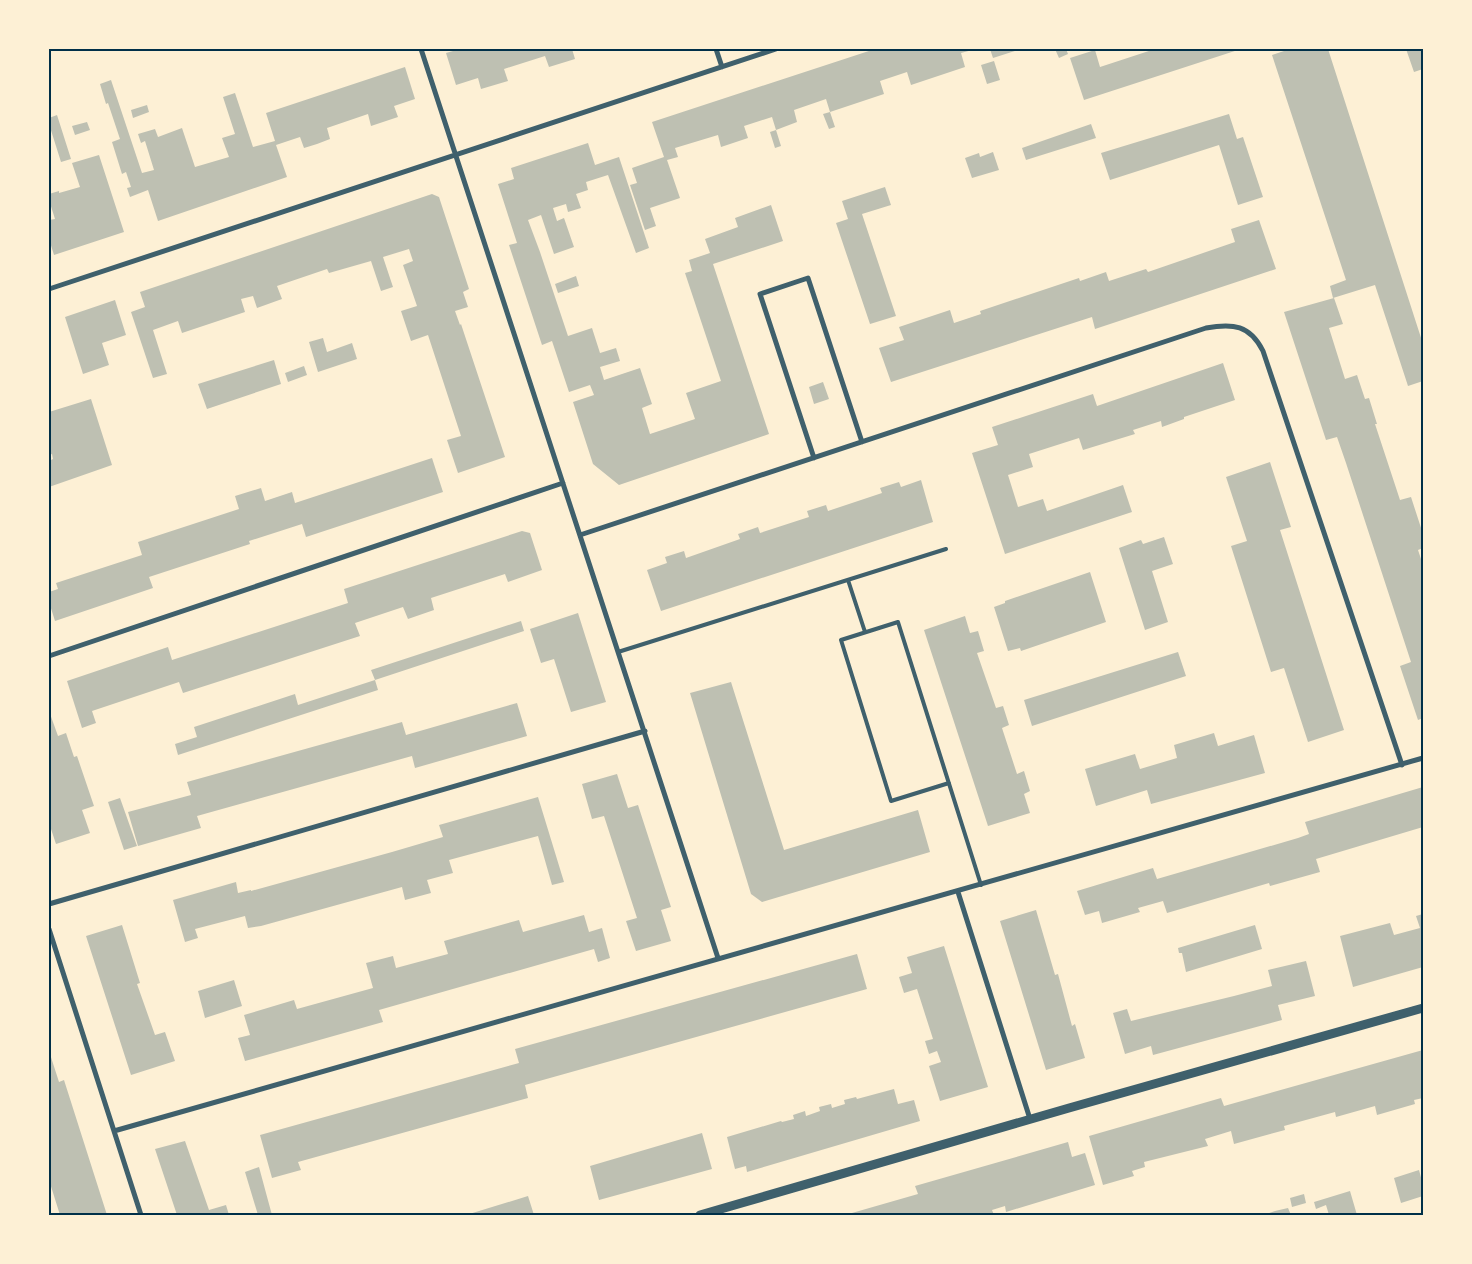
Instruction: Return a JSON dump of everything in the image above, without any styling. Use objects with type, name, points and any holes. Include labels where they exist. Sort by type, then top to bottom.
[{"type":"street","points":[[421,49],[718,958]]},
{"type":"street","points":[[716,49],[722,67]]},
{"type":"street","points":[[49,289],[776,49]]},
{"type":"street","points":[[814,458],[760,294],[792,283],[808,278],[862,442]]},
{"type":"street","points":[[580,535],[1206,328],[1228,325],[1245,329],[1258,341],[1266,361],[1402,765]]},
{"type":"street","points":[[49,656],[563,483]]},
{"type":"street","points":[[49,904],[644,731]]},
{"type":"street","points":[[114,1131],[1423,758]]},
{"type":"street","points":[[958,892],[1030,1119]]},
{"type":"street","points":[[49,929],[142,1215]]},
{"type":"street","points":[[700,1215],[1423,1008]]},
{"type":"lane","points":[[618,652],[946,549]]},
{"type":"lane","points":[[848,580],[866,632]]},
{"type":"lane","points":[[948,783],[891,800],[841,640],[898,622],[981,885]]},
{"type":"building","points":[[460,49],[572,49],[575,59],[549,67],[545,56],[504,69],[508,81],[481,89],[478,78],[456,85],[446,53]]},
{"type":"building","points":[[875,49],[976,49],[961,53],[965,67],[911,85],[907,72],[880,81],[884,94],[830,112],[826,99],[794,110],[797,122],[776,130],[772,117],[744,126],[748,138],[721,147],[718,135],[675,148],[678,157],[667,160],[680,198],[650,208],[656,226],[645,230],[630,185],[637,183],[632,168],[664,157],[652,122]]},
{"type":"building","points":[[990,49],[1021,49],[993,58]]},
{"type":"building","points":[[1055,49],[1066,49],[1068,54],[1059,58]]},
{"type":"building","points":[[1155,49],[1241,49],[1084,100],[1070,58],[1095,50],[1100,67]]},
{"type":"building","points":[[1290,49],[1328,49],[1423,344],[1423,381],[1408,386],[1375,285],[1333,298],[1330,286],[1346,280],[1272,55]]},
{"type":"building","points":[[1406,49],[1423,49],[1423,69],[1414,72]]},
{"type":"building","points":[[994,61],[1000,80],[987,84],[981,65]]},
{"type":"building","points":[[405,67],[415,99],[394,106],[398,117],[371,126],[368,114],[327,128],[330,139],[317,144],[304,148],[300,137],[276,145],[287,177],[158,221],[148,190],[130,197],[127,188],[131,187],[126,172],[122,174],[112,142],[120,139],[100,84],[111,80],[142,173],[154,170],[145,141],[141,143],[138,134],[155,129],[158,137],[182,128],[195,167],[229,157],[222,138],[235,134],[223,97],[235,93],[253,147],[275,141],[266,113]]},
{"type":"building","points":[[147,105],[149,112],[133,118],[131,110]]},
{"type":"building","points":[[830,112],[835,127],[829,129],[823,114]]},
{"type":"building","points":[[1229,114],[1237,139],[1243,137],[1263,197],[1238,205],[1219,145],[1110,180],[1101,153]]},
{"type":"building","points":[[57,115],[71,159],[61,162],[49,124],[49,118]]},
{"type":"building","points":[[87,122],[90,130],[75,135],[72,126]]},
{"type":"building","points":[[1091,124],[1096,138],[1026,160],[1022,148]]},
{"type":"building","points":[[776,130],[781,146],[775,148],[770,132]]},
{"type":"building","points":[[588,143],[595,165],[619,157],[649,248],[636,253],[608,175],[586,182],[588,190],[576,194],[581,208],[568,212],[566,204],[553,208],[557,221],[564,218],[574,247],[554,254],[541,215],[528,220],[568,336],[592,328],[600,353],[616,348],[620,361],[600,367],[604,380],[640,368],[652,404],[642,408],[650,434],[695,419],[686,393],[721,381],[685,273],[692,271],[689,260],[710,253],[705,239],[738,227],[735,218],[771,205],[783,241],[713,264],[769,434],[619,485],[593,464],[573,402],[594,395],[590,385],[569,392],[552,341],[542,345],[509,245],[517,243],[498,184],[514,179],[511,168]]},
{"type":"building","points":[[993,152],[999,170],[972,178],[965,158],[979,153],[980,157]]},
{"type":"building","points":[[99,155],[124,232],[54,255],[49,239],[49,220],[55,219],[49,194],[80,187],[72,163]]},
{"type":"building","points":[[885,187],[891,205],[862,214],[896,316],[870,324],[836,223],[848,219],[842,201]]},
{"type":"building","points":[[432,194],[439,197],[469,289],[463,292],[468,307],[455,311],[505,457],[458,473],[447,440],[461,436],[428,335],[411,341],[401,311],[417,306],[403,265],[413,261],[409,249],[383,257],[393,287],[381,291],[371,261],[329,273],[327,269],[277,286],[282,299],[257,308],[253,296],[241,299],[245,312],[182,333],[178,321],[153,330],[167,374],[153,378],[131,312],[145,307],[140,292]]},
{"type":"building","points":[[1259,220],[1276,269],[1095,329],[1092,317],[891,382],[879,348],[904,340],[899,327],[950,310],[954,323],[981,314],[980,311],[1079,278],[1080,281],[1106,272],[1109,281],[1146,269],[1148,272],[1235,242],[1231,229]]},
{"type":"building","points":[[576,276],[579,286],[558,293],[555,284]]},
{"type":"building","points":[[1334,298],[1343,324],[1329,328],[1345,379],[1357,375],[1365,399],[1369,398],[1377,424],[1375,424],[1400,500],[1411,497],[1423,534],[1423,548],[1418,550],[1423,565],[1423,718],[1418,720],[1400,666],[1411,662],[1346,463],[1337,437],[1326,440],[1284,312]]},
{"type":"building","points":[[115,300],[126,335],[102,343],[109,365],[83,374],[65,317]]},
{"type":"building","points":[[323,338],[327,352],[352,343],[357,359],[318,372],[309,342]]},
{"type":"building","points":[[274,360],[281,384],[207,409],[198,384]]},
{"type":"building","points":[[1223,363],[1235,400],[1184,417],[1184,419],[1162,427],[1161,421],[1133,430],[1135,434],[1083,450],[1079,438],[1029,454],[1033,467],[1008,475],[1018,507],[1043,499],[1047,511],[1123,485],[1132,512],[1005,554],[972,453],[998,445],[992,427],[1093,394],[1097,406]]},
{"type":"building","points":[[304,366],[307,375],[288,382],[285,373]]},
{"type":"building","points":[[823,382],[829,399],[814,404],[809,387]]},
{"type":"building","points":[[91,399],[112,465],[49,487],[49,461],[53,459],[52,454],[49,455],[49,412]]},
{"type":"building","points":[[432,458],[443,492],[306,537],[302,524],[249,541],[250,544],[149,577],[153,588],[55,621],[49,602],[49,592],[58,589],[56,583],[142,555],[138,542],[239,509],[235,496],[261,488],[265,501],[292,492],[295,503]]},
{"type":"building","points":[[1270,462],[1291,527],[1280,530],[1344,730],[1308,742],[1284,668],[1271,672],[1231,546],[1247,541],[1226,477]]},
{"type":"building","points":[[921,480],[933,522],[661,611],[647,570],[667,563],[665,557],[684,551],[686,558],[740,539],[738,534],[758,527],[760,533],[809,517],[807,511],[826,505],[828,511],[882,493],[880,488],[899,482],[901,487]]},
{"type":"building","points":[[522,531],[530,533],[542,570],[508,582],[505,574],[431,598],[434,610],[408,619],[403,607],[355,623],[360,636],[183,693],[179,682],[92,711],[96,723],[82,728],[67,681],[168,647],[172,660],[348,603],[344,589]]},
{"type":"building","points":[[1164,537],[1173,564],[1152,571],[1168,622],[1145,630],[1119,548],[1141,540],[1143,544]]},
{"type":"building","points":[[1090,572],[1106,622],[1021,651],[1020,648],[1008,651],[994,607],[1005,603],[1005,601]]},
{"type":"building","points":[[578,613],[606,702],[571,712],[554,659],[541,663],[530,629]]},
{"type":"building","points":[[965,616],[970,633],[978,631],[984,651],[977,653],[996,708],[1003,706],[1009,725],[1002,728],[1017,774],[1024,771],[1030,791],[1024,794],[1030,813],[988,826],[924,630]]},
{"type":"building","points":[[521,621],[524,631],[375,680],[371,670]]},
{"type":"building","points":[[1178,652],[1186,676],[1032,726],[1024,700]]},
{"type":"building","points":[[375,680],[378,690],[178,755],[175,744],[197,737],[194,727],[295,694],[298,705]]},
{"type":"building","points":[[731,682],[784,850],[918,810],[930,852],[762,902],[751,894],[690,693]]},
{"type":"building","points":[[517,703],[527,736],[415,768],[412,756],[197,816],[201,828],[138,846],[128,812],[191,795],[187,782],[402,722],[406,735]]},
{"type":"building","points":[[49,711],[58,736],[66,733],[74,757],[77,756],[94,806],[82,810],[90,833],[56,844],[49,823]]},
{"type":"building","points":[[1214,733],[1218,746],[1254,735],[1265,773],[1151,804],[1147,790],[1096,806],[1085,769],[1135,754],[1140,769],[1177,758],[1174,745]]},
{"type":"building","points":[[617,774],[628,808],[638,805],[671,907],[661,910],[671,941],[636,951],[626,921],[637,918],[604,816],[592,819],[582,784]]},
{"type":"building","points":[[1423,787],[1423,827],[1316,859],[1320,872],[1270,886],[1269,883],[1167,913],[1163,901],[1138,908],[1140,912],[1102,923],[1099,911],[1085,915],[1077,891],[1153,868],[1157,879],[1298,838],[1309,834],[1305,822]]},
{"type":"building","points":[[538,797],[564,882],[552,885],[538,836],[449,860],[453,873],[427,880],[431,893],[405,900],[402,887],[248,928],[245,916],[195,929],[198,938],[185,942],[173,900],[236,882],[238,893],[251,891],[392,852],[443,837],[439,825]]},
{"type":"building","points":[[120,798],[137,846],[124,850],[108,802]]},
{"type":"building","points":[[1036,910],[1055,975],[1058,974],[1072,1026],[1075,1024],[1085,1058],[1046,1070],[1000,921]]},
{"type":"building","points":[[1423,914],[1423,967],[1353,987],[1340,936],[1390,923],[1394,935],[1420,928],[1416,916]]},
{"type":"building","points":[[584,915],[589,932],[602,928],[610,958],[598,962],[594,949],[379,1010],[383,1022],[245,1061],[238,1038],[250,1035],[244,1015],[294,1000],[297,1009],[373,988],[366,963],[393,956],[396,968],[448,954],[444,941],[519,920],[523,932]]},
{"type":"building","points":[[122,925],[140,983],[137,984],[155,1035],[165,1032],[175,1061],[131,1075],[86,936]]},
{"type":"building","points":[[1255,925],[1262,949],[1186,972],[1182,953],[1179,953],[1178,948]]},
{"type":"building","points":[[944,946],[988,1087],[940,1101],[929,1066],[941,1062],[937,1051],[929,1054],[925,1041],[933,1039],[917,989],[904,993],[899,977],[912,973],[907,957]]},
{"type":"building","points":[[857,954],[867,989],[525,1085],[528,1098],[298,1162],[301,1170],[272,1178],[260,1135],[519,1063],[515,1049]]},
{"type":"building","points":[[1306,961],[1315,996],[1278,1005],[1282,1020],[1153,1055],[1151,1046],[1125,1054],[1113,1013],[1127,1009],[1131,1021],[1272,986],[1268,970]]},
{"type":"building","points":[[234,980],[242,1006],[205,1018],[198,991]]},
{"type":"building","points":[[1423,1050],[1423,1098],[1414,1100],[1415,1104],[1377,1115],[1375,1106],[1336,1117],[1335,1112],[1284,1126],[1285,1130],[1234,1144],[1231,1131],[1205,1139],[1208,1146],[1144,1162],[1145,1167],[1132,1171],[1134,1176],[1103,1185],[1089,1136],[1221,1098],[1224,1106]]},
{"type":"building","points":[[49,1051],[59,1082],[64,1080],[107,1215],[60,1215],[49,1180]]},
{"type":"building","points":[[894,1089],[898,1104],[914,1100],[920,1121],[747,1172],[746,1166],[735,1169],[727,1137],[794,1119],[793,1115],[805,1111],[806,1116],[820,1111],[819,1107],[831,1104],[832,1108],[845,1104],[844,1100],[856,1097],[857,1099]]},
{"type":"building","points":[[702,1133],[712,1169],[599,1200],[590,1166]]},
{"type":"building","points":[[185,1141],[209,1210],[226,1205],[229,1215],[177,1215],[155,1149]]},
{"type":"building","points":[[1068,1142],[1072,1157],[1085,1153],[1095,1185],[1006,1212],[1005,1206],[992,1210],[994,1215],[845,1215],[918,1194],[915,1186]]},
{"type":"building","points":[[259,1167],[272,1215],[258,1215],[245,1172]]},
{"type":"building","points":[[1419,1170],[1423,1185],[1423,1196],[1401,1203],[1394,1178]]},
{"type":"building","points":[[1350,1191],[1357,1215],[1329,1215],[1326,1205],[1316,1209],[1314,1202]]},
{"type":"building","points":[[1304,1194],[1306,1203],[1292,1207],[1290,1198]]},
{"type":"building","points":[[528,1196],[534,1215],[466,1215]]},
{"type":"building","points":[[1288,1208],[1291,1215],[1264,1215],[1275,1211]]}]
